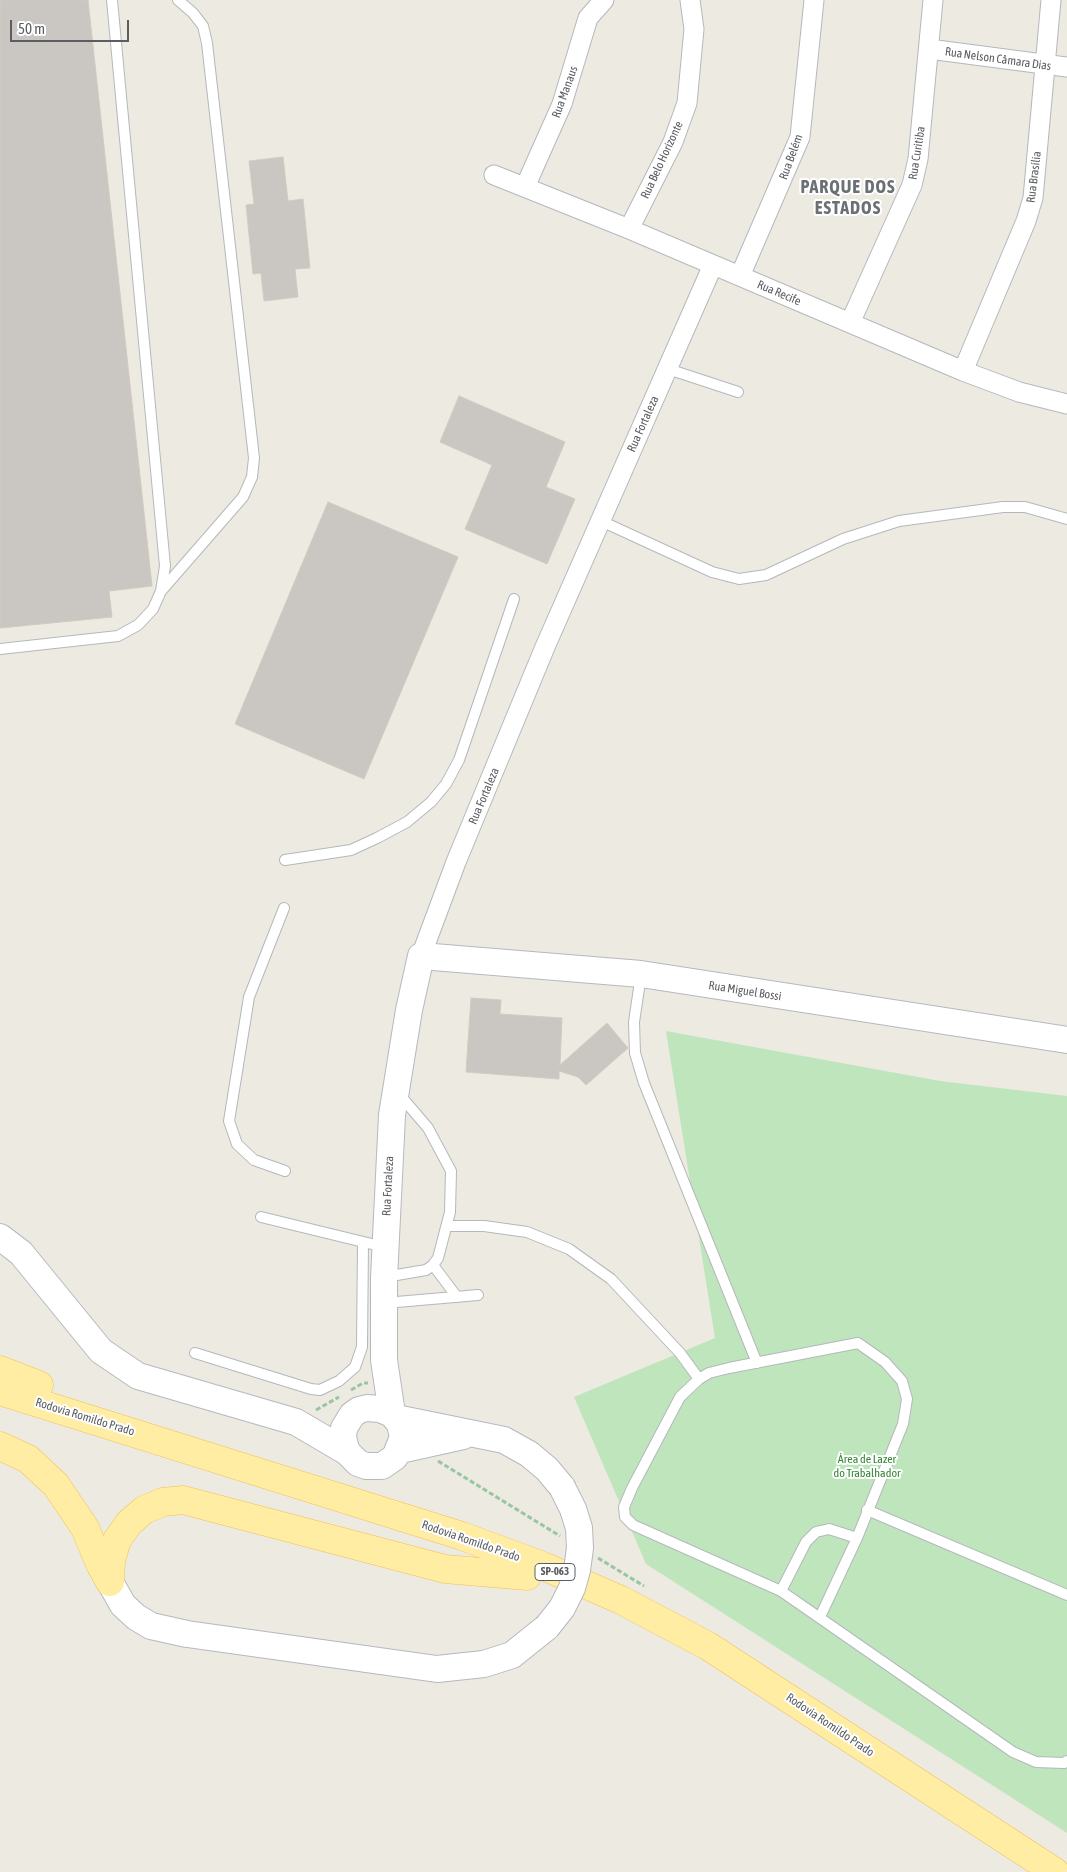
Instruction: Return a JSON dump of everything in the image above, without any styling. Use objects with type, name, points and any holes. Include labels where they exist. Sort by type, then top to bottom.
[{"type":"main road","name":"Rua Miguel Bossi","points":[[421,956],[641,974],[1067,1040]]},
{"type":"main road","name":"Rua Fortaleza","points":[[394,1416],[384,1360],[384,1278],[374,1244],[409,1010],[421,956]]},
{"type":"main road","points":[[0,1237],[21,1253],[101,1351],[138,1376],[304,1418],[356,1412],[367,1408],[380,1409],[394,1416],[504,1440],[529,1454],[547,1469],[562,1487],[573,1509],[579,1528],[580,1548],[577,1570],[572,1588],[562,1608],[547,1627],[512,1654],[484,1664],[437,1669],[187,1634],[151,1626],[136,1617],[123,1605],[100,1564],[85,1528],[56,1485],[28,1459],[0,1446]]},
{"type":"main road","name":"Rua Fortaleza","points":[[356,1412],[384,1360]]},
{"type":"main road","points":[[0,1370],[85,1404],[165,1442]]},
{"type":"main road","name":"Rodovia Romildo Prado","points":[[0,1390],[462,1536],[543,1566],[621,1600],[708,1646],[1055,1872]]},
{"type":"main road","name":"Rodovia Romildo Prado","points":[[0,1400],[317,1499],[617,1610],[703,1654],[1035,1872]]},
{"type":"main road","points":[[347,1452],[343,1438],[344,1428],[356,1412]]},
{"type":"main road","points":[[304,1418],[358,1463],[374,1467],[389,1462],[400,1450],[403,1437],[394,1416]]},
{"type":"main road","points":[[400,1450],[476,1433]]},
{"type":"main road","points":[[110,1582],[112,1560],[117,1540],[128,1523],[144,1510],[163,1502],[182,1500],[445,1569],[527,1576]]},
{"type":"street","points":[[580,0],[588,18]]},
{"type":"street","name":"Rua Manaus","points":[[525,187],[562,104],[588,18],[604,0]]},
{"type":"street","name":"Rua Belo Horizonte","points":[[629,229],[673,142],[688,103],[694,29],[690,0]]},
{"type":"street","name":"Rua Belém","points":[[740,276],[800,137],[814,0]]},
{"type":"street","name":"Rua Curitiba","points":[[850,323],[912,185],[918,159],[932,0]]},
{"type":"street","name":"Rua Brasília","points":[[962,371],[1034,198],[1051,0]]},
{"type":"street","name":"Rua Nelson Câmara Dias","points":[[929,49],[1046,66],[1067,67]]},
{"type":"street","name":"Rua Recife","points":[[494,175],[629,229],[962,371],[1019,392],[1067,404]]},
{"type":"street","name":"Rua Fortaleza","points":[[421,956],[467,835],[713,265]]},
{"type":"lane","points":[[0,649],[118,636],[138,625],[153,609],[161,591],[165,566],[112,0]]},
{"type":"lane","points":[[161,591],[243,498],[252,477],[254,458],[207,43],[203,26],[193,12],[178,0]]},
{"type":"lane","points":[[668,368],[738,392]]},
{"type":"lane","points":[[601,521],[712,572],[739,579],[766,575],[843,539],[899,521],[1003,507],[1025,508],[1067,519]]},
{"type":"lane","points":[[284,860],[351,850],[407,822],[431,802],[446,784],[459,760],[514,599]]},
{"type":"lane","points":[[284,908],[249,997],[229,1121],[238,1144],[254,1160],[285,1171]]},
{"type":"lane","points":[[641,974],[634,1022],[635,1053],[644,1083],[757,1363]]},
{"type":"lane","points":[[384,1278],[426,1270],[433,1265],[447,1226],[450,1171],[428,1128],[396,1092]]},
{"type":"lane","points":[[195,1353],[311,1389],[320,1390],[339,1381],[355,1367],[362,1347],[374,1244],[261,1217]]},
{"type":"lane","points":[[447,1226],[484,1226],[527,1232],[569,1249],[611,1279],[659,1329],[700,1379]]},
{"type":"lane","points":[[433,1265],[457,1297]]},
{"type":"lane","points":[[384,1303],[478,1294]]},
{"type":"lane","points":[[820,1618],[857,1538],[903,1424],[907,1399],[902,1381],[885,1362],[858,1343],[709,1373],[700,1379],[680,1398],[632,1488],[624,1506],[626,1517],[633,1525],[781,1591],[1013,1752],[1036,1762],[1064,1763],[1067,1761]]},
{"type":"lane","points":[[867,1510],[1067,1595]]},
{"type":"lane","points":[[781,1591],[806,1542],[816,1532],[829,1529],[857,1538]]},
{"type":"path","points":[[304,1418],[363,1383],[372,1383]]},
{"type":"path","points":[[428,1444],[429,1454],[440,1464],[569,1541]]},
{"type":"path","points":[[594,1556],[645,1587]]},
{"type":"green space","name":"Área de Lazer do Trabalhador","points":[[666,1031],[940,1081],[1067,1096],[1067,1833],[646,1564],[574,1397],[715,1338]]},
{"type":"building","points":[[0,0],[88,0],[152,586],[109,591],[112,617],[0,628]]},
{"type":"building","points":[[283,157],[288,201],[303,199],[310,268],[295,269],[298,297],[264,301],[261,273],[253,274],[246,205],[254,204],[249,161]]},
{"type":"building","points":[[459,396],[565,442],[546,487],[575,499],[547,564],[465,529],[492,465],[440,442]]},
{"type":"building","points":[[328,502],[458,557],[364,779],[235,724]]},
{"type":"building","points":[[471,998],[501,1000],[500,1014],[562,1018],[560,1065],[607,1023],[628,1048],[586,1085],[578,1077],[559,1071],[559,1079],[466,1072]]},
{"type":"district","name":"PARQUE DOS ESTADOS","points":[[848,197]]}]
